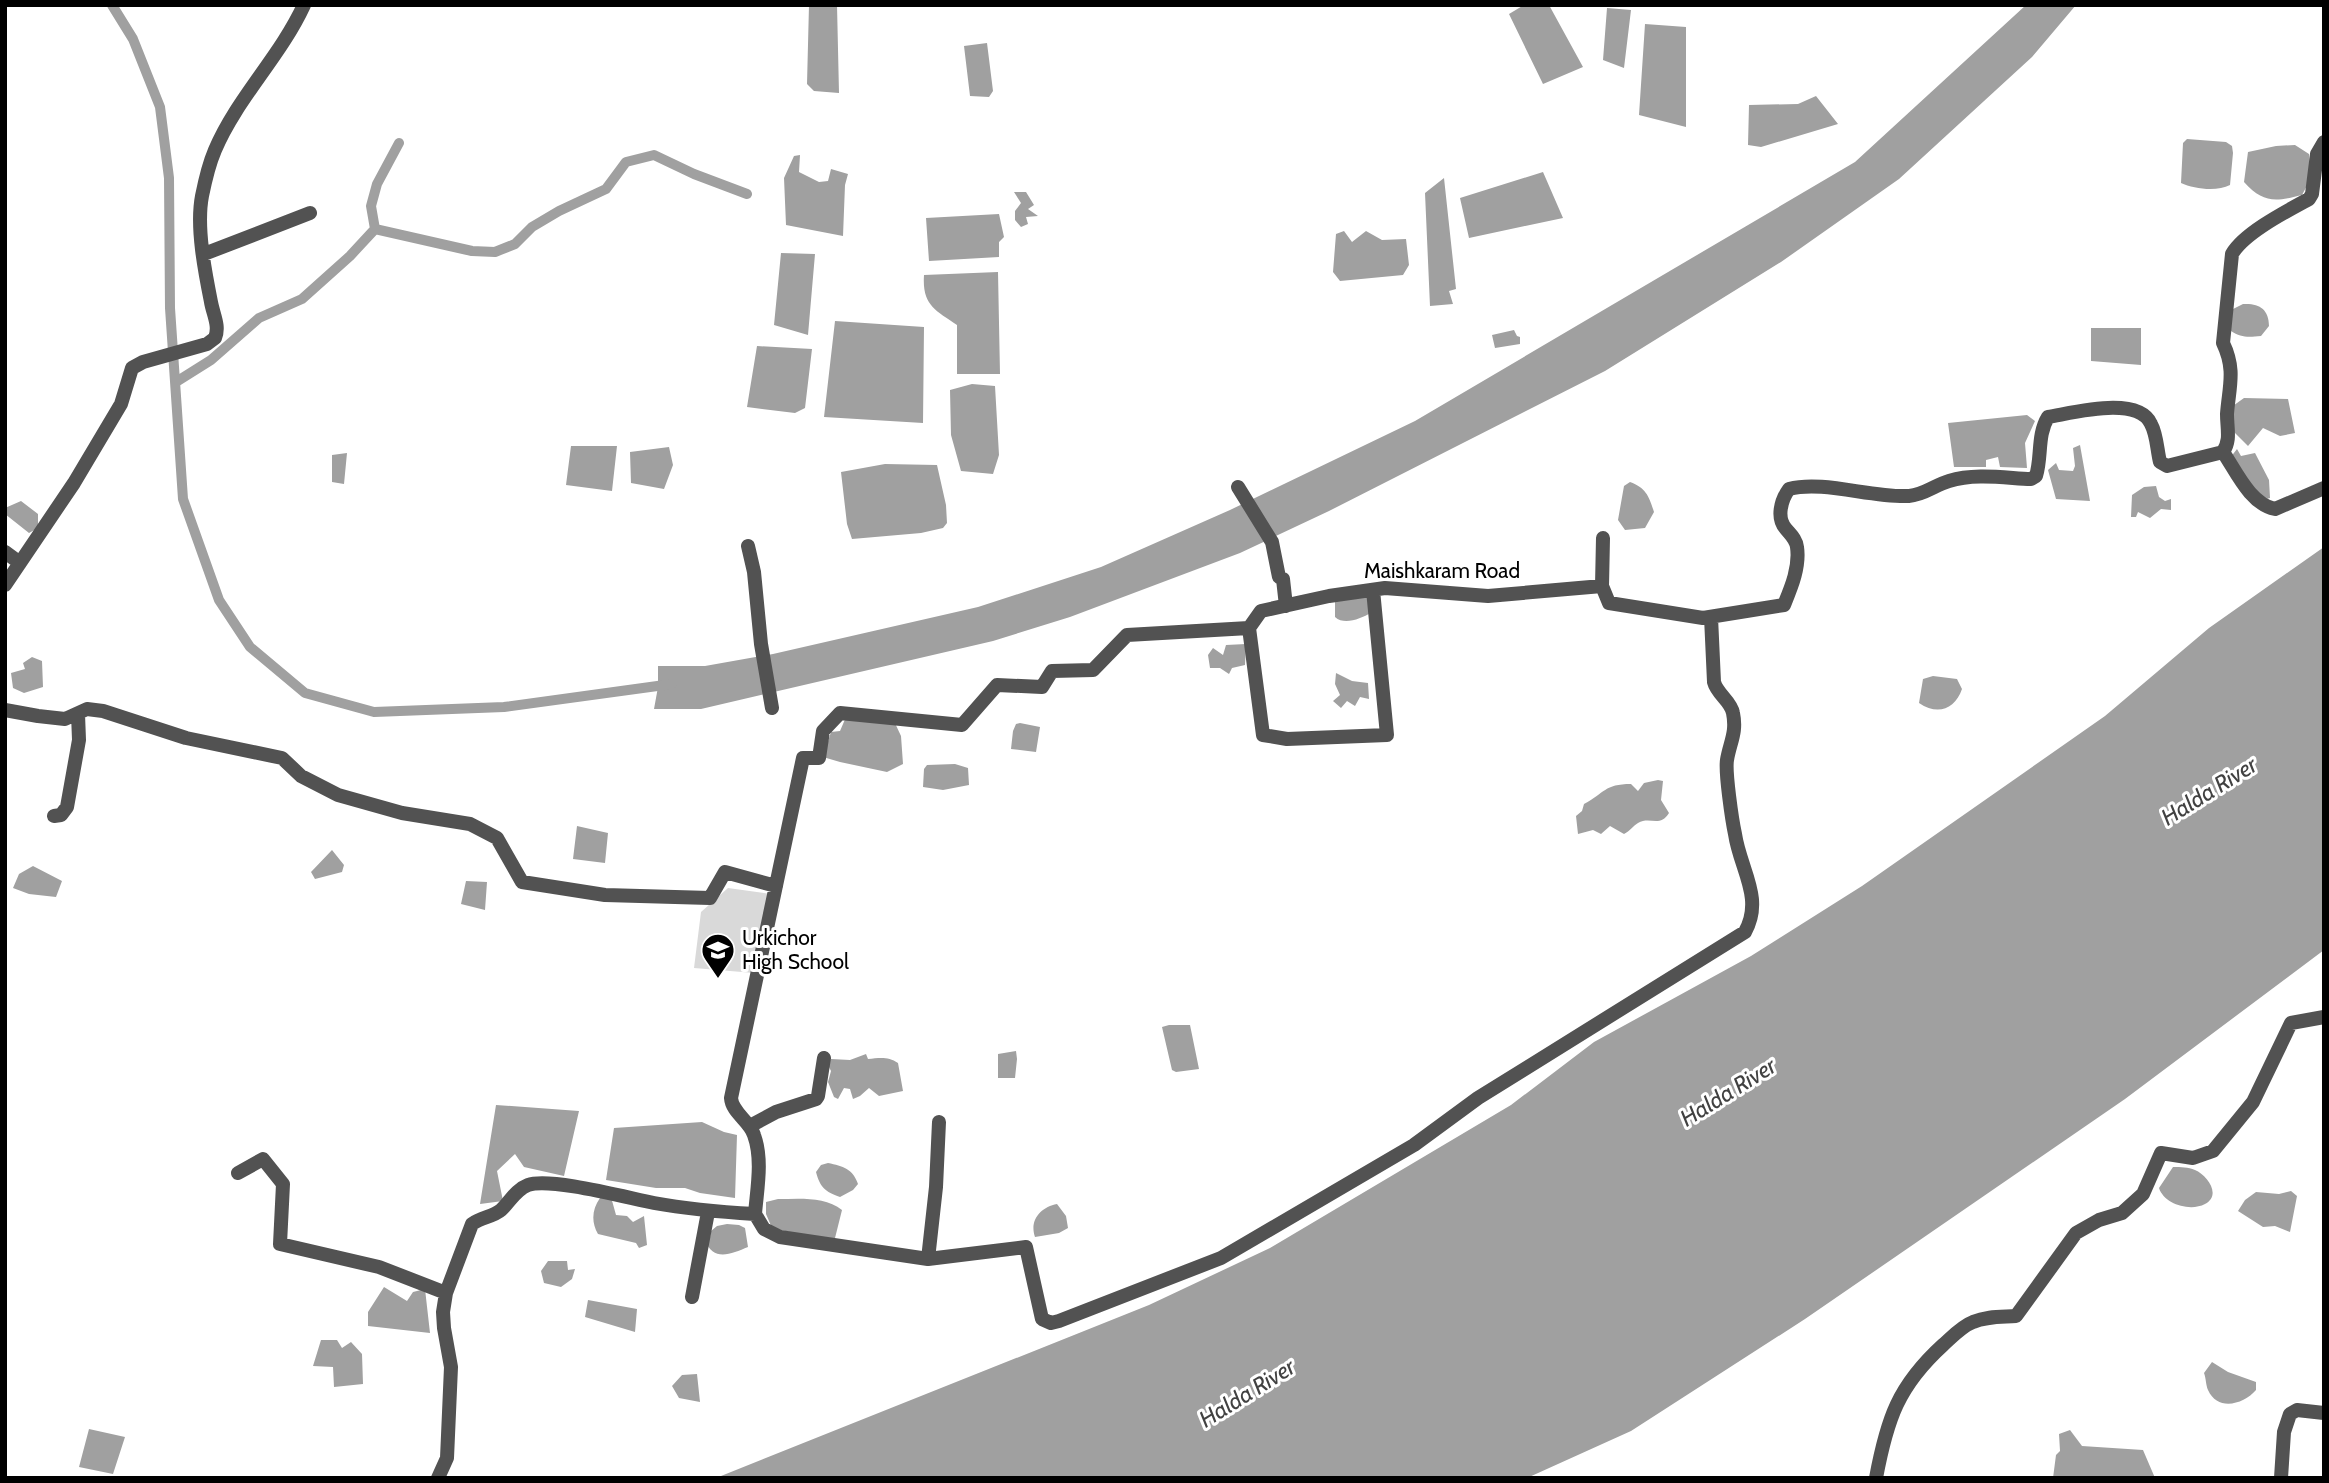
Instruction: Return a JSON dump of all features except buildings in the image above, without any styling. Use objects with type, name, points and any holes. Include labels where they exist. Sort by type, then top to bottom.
[{"type":"street","points":[[5,585],[74,483],[121,404],[132,368],[143,362],[206,344],[217,334],[204,254],[201,200],[215,150],[257,81],[284,44],[304,5]]},
{"type":"street","points":[[1603,538],[1602,586],[1609,603],[1711,617],[1784,606],[1794,579],[1798,549],[1781,519],[1783,497],[1789,489],[1811,487],[1905,496],[1915,495],[1960,478],[2031,479],[2036,476],[2038,470],[2042,431],[2048,417],[2096,409],[2133,408],[2147,417],[2154,431],[2160,462],[2166,466],[2223,452],[2228,444],[2227,414],[2232,378],[2228,354],[2223,343],[2232,254],[2235,248],[2256,232],[2309,199],[2317,154],[2324,142]]},
{"type":"street","points":[[204,254],[218,246],[310,213]]},
{"type":"street","points":[[2223,452],[2248,490],[2268,508],[2275,509],[2324,488]]},
{"type":"street","points":[[1242,492],[1272,542],[1279,577],[1283,579],[1286,606]]},
{"type":"street","points":[[748,546],[754,572],[761,644],[772,708]]},
{"type":"street","points":[[5,552],[20,563]]},
{"type":"street","name":"Maishkaram Road","points":[[1249,628],[1261,611],[1385,588],[1488,596],[1602,586]]},
{"type":"street","points":[[1373,590],[1387,735],[1287,739],[1263,735],[1249,628],[1127,635],[1093,670],[1052,671],[1042,687],[997,685],[962,725],[840,713],[823,732],[819,758],[803,758],[731,1098],[733,1106],[755,1136],[759,1160],[755,1214],[764,1229],[780,1237],[928,1259],[1026,1247],[1042,1319],[1051,1323],[1059,1321],[1221,1258],[1414,1145],[1478,1098],[1745,932],[1752,920],[1753,900],[1735,836],[1727,761],[1735,729],[1732,709],[1716,691],[1714,682],[1711,617]]},
{"type":"street","points":[[5,710],[65,719],[87,709],[103,711],[186,738],[282,758],[301,776],[338,795],[402,813],[470,824],[497,838],[522,882],[605,895],[710,898],[725,872],[776,886]]},
{"type":"street","points":[[54,816],[61,815],[67,807],[79,740],[78,714]]},
{"type":"street","points":[[1876,1478],[1884,1436],[1899,1396],[1922,1364],[1970,1323],[1986,1317],[2016,1316],[2076,1233],[2099,1220],[2122,1213],[2143,1194],[2161,1153],[2193,1157],[2213,1151],[2253,1102],[2291,1023],[2324,1017]]},
{"type":"street","points":[[750,1126],[776,1112],[816,1098],[824,1058]]},
{"type":"street","points":[[928,1259],[936,1187],[939,1122]]},
{"type":"street","points":[[238,1173],[263,1159],[283,1184],[280,1244],[379,1267],[446,1293]]},
{"type":"street","points":[[438,1478],[447,1458],[450,1406],[451,1367],[443,1328],[443,1312],[446,1293],[472,1224],[500,1211],[514,1194],[528,1185],[546,1184],[620,1194],[652,1203],[708,1212],[755,1214]]},
{"type":"street","points":[[692,1297],[708,1212]]},
{"type":"street","points":[[2281,1478],[2284,1432],[2290,1414],[2297,1410],[2324,1413]]},
{"type":"shaded area","points":[[728,888],[771,894],[754,973],[694,968],[701,912]]},
{"type":"water","points":[[809,5],[837,5],[839,93],[814,91],[807,84]]},
{"type":"water","points":[[1524,5],[1549,5],[1583,67],[1543,84],[1509,14]]},
{"type":"water","points":[[2026,5],[2076,5],[2032,57],[1899,179],[1781,262],[1605,371],[1329,511],[1240,553],[1070,617],[993,641],[701,709],[654,709],[658,666],[705,666],[773,654],[978,607],[1101,567],[1230,510],[1415,421],[1855,162]]},
{"type":"water","points":[[1607,8],[1631,10],[1624,68],[1603,60]]},
{"type":"water","points":[[1645,24],[1686,27],[1686,127],[1639,115]]},
{"type":"water","points":[[987,43],[993,91],[989,97],[970,96],[964,46]]},
{"type":"water","points":[[1816,96],[1838,124],[1761,147],[1748,145],[1749,105],[1798,104]]},
{"type":"water","points":[[2187,139],[2226,142],[2232,146],[2230,185],[2206,189],[2181,183],[2183,143]]},
{"type":"water","points":[[2295,145],[2309,154],[2311,178],[2302,195],[2270,199],[2257,194],[2244,182],[2248,152]]},
{"type":"water","points":[[800,155],[799,172],[819,182],[828,181],[831,169],[848,174],[845,185],[843,236],[786,225],[784,178],[794,156]]},
{"type":"water","points":[[1543,172],[1563,218],[1469,238],[1460,198]]},
{"type":"water","points":[[1444,178],[1456,289],[1449,291],[1453,304],[1430,306],[1425,193]]},
{"type":"water","points":[[1014,192],[1026,192],[1034,205],[1028,209],[1038,216],[1026,217],[1028,224],[1021,227],[1015,220],[1015,211],[1021,203]]},
{"type":"water","points":[[999,214],[1004,237],[999,242],[999,257],[929,261],[926,218]]},
{"type":"water","points":[[1344,231],[1352,242],[1366,231],[1382,240],[1406,239],[1409,265],[1403,275],[1340,281],[1333,272],[1336,234]]},
{"type":"water","points":[[781,253],[815,254],[808,335],[774,325]]},
{"type":"water","points":[[998,272],[1000,374],[957,374],[957,325],[936,310],[928,300],[924,275]]},
{"type":"water","points":[[2243,304],[2258,306],[2265,311],[2269,326],[2261,336],[2242,336],[2231,331],[2231,310]]},
{"type":"water","points":[[835,321],[924,327],[923,423],[824,417]]},
{"type":"water","points":[[2091,328],[2141,328],[2141,365],[2091,361]]},
{"type":"water","points":[[1514,330],[1520,337],[1520,344],[1495,348],[1492,335]]},
{"type":"water","points":[[757,346],[812,349],[805,408],[795,413],[747,407]]},
{"type":"water","points":[[972,384],[995,386],[999,455],[993,474],[961,471],[951,435],[950,390]]},
{"type":"water","points":[[2244,398],[2288,399],[2295,433],[2280,436],[2263,428],[2248,446],[2232,430],[2230,408]]},
{"type":"water","points":[[2027,415],[2035,421],[2025,443],[2027,468],[2000,467],[1998,457],[1986,460],[1986,467],[1954,467],[1948,423]]},
{"type":"water","points":[[2080,445],[2090,501],[2056,499],[2048,470],[2056,463],[2059,470],[2073,471],[2073,448]]},
{"type":"water","points":[[571,446],[617,446],[612,491],[566,485]]},
{"type":"water","points":[[669,447],[673,465],[664,489],[631,483],[630,452]]},
{"type":"water","points":[[2237,449],[2241,456],[2255,453],[2269,480],[2270,498],[2263,500],[2230,458]]},
{"type":"water","points":[[347,453],[344,484],[332,482],[332,455]]},
{"type":"water","points":[[885,464],[937,465],[946,505],[947,523],[943,528],[921,533],[852,539],[847,524],[841,472]]},
{"type":"water","points":[[1630,482],[1643,490],[1654,512],[1645,528],[1625,530],[1618,520],[1624,486]]},
{"type":"water","points":[[2156,486],[2159,497],[2165,501],[2171,499],[2171,510],[2161,509],[2150,518],[2138,512],[2136,517],[2131,517],[2132,495],[2144,487]]},
{"type":"water","points":[[21,501],[38,514],[38,528],[29,533],[5,514],[5,508]]},
{"type":"water","name":"Halda River","points":[[2324,547],[2324,950],[2125,1099],[1805,1319],[1631,1431],[1527,1478],[716,1478],[1149,1305],[1270,1248],[1511,1105],[1594,1042],[1751,956],[1862,886],[2105,716],[2209,628]]},
{"type":"water","points":[[1366,597],[1370,599],[1371,613],[1348,621],[1335,617],[1335,601]]},
{"type":"water","points":[[1246,644],[1245,665],[1232,668],[1229,674],[1220,668],[1210,668],[1208,655],[1213,648],[1223,655],[1226,645]]},
{"type":"water","points":[[32,657],[42,661],[43,687],[24,693],[13,688],[11,673],[25,669],[23,663]]},
{"type":"water","points":[[1336,673],[1352,681],[1368,683],[1369,699],[1360,697],[1355,706],[1347,701],[1341,708],[1333,701],[1340,695],[1335,684]]},
{"type":"water","points":[[1933,676],[1957,679],[1962,689],[1950,706],[1939,710],[1919,703],[1923,679]]},
{"type":"water","points":[[846,717],[894,721],[901,736],[903,764],[887,772],[823,757],[831,732],[840,731]]},
{"type":"water","points":[[1016,724],[1040,727],[1036,752],[1011,749],[1013,731]]},
{"type":"water","points":[[955,764],[968,768],[969,785],[943,790],[923,787],[924,769],[927,765]]},
{"type":"water","points":[[1663,781],[1661,800],[1669,813],[1662,820],[1642,821],[1624,834],[1610,826],[1601,834],[1593,830],[1578,834],[1576,816],[1582,811],[1584,804],[1615,786],[1631,784],[1638,791],[1644,783]]},
{"type":"water","points":[[577,826],[608,833],[605,863],[573,859]]},
{"type":"water","points":[[332,850],[344,865],[342,872],[315,879],[311,872]]},
{"type":"water","points":[[33,866],[62,881],[56,897],[29,894],[13,888],[19,874]]},
{"type":"water","points":[[466,881],[487,882],[485,910],[461,904]]},
{"type":"water","points":[[1190,1025],[1199,1069],[1176,1072],[1172,1070],[1162,1027]]},
{"type":"water","points":[[1016,1051],[1015,1078],[998,1078],[998,1054]]},
{"type":"water","points":[[866,1054],[868,1059],[887,1058],[898,1063],[903,1091],[879,1096],[869,1088],[853,1099],[850,1089],[844,1088],[838,1099],[834,1097],[828,1082],[831,1071],[827,1063],[831,1059],[850,1060]]},
{"type":"water","points":[[496,1105],[579,1111],[564,1176],[524,1167],[515,1154],[497,1171],[503,1201],[480,1204]]},
{"type":"water","points":[[702,1122],[737,1135],[735,1198],[685,1188],[656,1188],[606,1180],[614,1128]]},
{"type":"water","points":[[828,1163],[843,1167],[853,1175],[858,1184],[853,1190],[840,1197],[824,1188],[816,1172],[821,1165]]},
{"type":"water","points":[[2173,1167],[2192,1169],[2204,1176],[2211,1185],[2210,1200],[2199,1206],[2185,1207],[2166,1198],[2159,1188]]},
{"type":"water","points":[[2291,1191],[2297,1196],[2290,1232],[2275,1226],[2263,1227],[2238,1211],[2245,1200],[2256,1192],[2279,1194]]},
{"type":"water","points":[[611,1197],[616,1215],[627,1216],[633,1222],[644,1216],[647,1245],[639,1248],[636,1243],[598,1234],[593,1220],[595,1207],[600,1198]]},
{"type":"water","points":[[778,1199],[820,1200],[842,1210],[834,1242],[772,1228],[766,1214],[766,1202]]},
{"type":"water","points":[[1057,1204],[1066,1216],[1068,1228],[1059,1233],[1035,1237],[1034,1225],[1038,1215]]},
{"type":"water","points":[[727,1224],[745,1228],[748,1247],[729,1254],[718,1254],[708,1247],[705,1240],[717,1226]]},
{"type":"water","points":[[548,1261],[567,1261],[568,1270],[575,1269],[572,1279],[561,1287],[544,1283],[541,1271]]},
{"type":"water","points":[[384,1287],[407,1301],[413,1292],[425,1289],[430,1333],[368,1326],[368,1312]]},
{"type":"water","points":[[588,1300],[637,1309],[635,1332],[585,1317]]},
{"type":"water","points":[[321,1340],[337,1340],[342,1348],[351,1342],[362,1354],[363,1384],[334,1387],[333,1367],[313,1366]]},
{"type":"water","points":[[2212,1362],[2228,1372],[2256,1382],[2256,1390],[2238,1402],[2231,1404],[2218,1401],[2208,1390],[2204,1373]]},
{"type":"water","points":[[697,1374],[700,1402],[679,1398],[672,1386],[682,1375]]},
{"type":"water","points":[[89,1429],[125,1437],[113,1474],[79,1467]]},
{"type":"water","points":[[2070,1430],[2082,1446],[2143,1450],[2155,1478],[2053,1478],[2056,1455],[2060,1451],[2059,1434]]},
{"type":"waterway","points":[[112,5],[133,39],[160,107],[169,178],[170,308],[183,499],[219,600],[250,647],[305,693],[374,712],[504,707],[672,684]]},
{"type":"waterway","points":[[375,229],[371,206],[377,184],[399,143]]},
{"type":"waterway","points":[[176,382],[211,360],[259,318],[302,299],[350,256],[375,229],[472,251],[495,252],[515,244],[532,227],[559,211],[606,189],[626,162],[654,155],[747,194]]},
{"type":"place","name":"Urkichor High School","points":[[718,980]]}]
